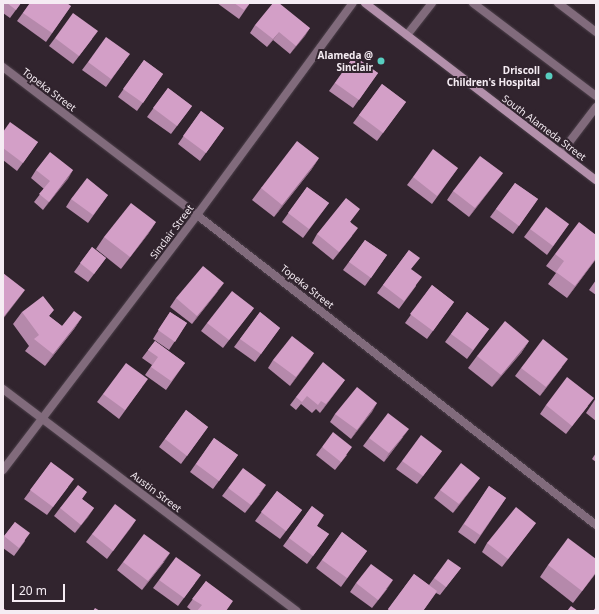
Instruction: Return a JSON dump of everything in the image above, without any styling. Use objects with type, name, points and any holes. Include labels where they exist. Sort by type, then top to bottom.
[{"type":"main road","name":"South Alameda Street","points":[[367,4],[596,180]]},
{"type":"street","name":"Sinclair Street","points":[[3,470],[41,418],[198,215],[352,3]]},
{"type":"street","points":[[407,35],[432,3]]},
{"type":"street","points":[[473,3],[596,96]]},
{"type":"street","points":[[558,3],[596,32]]},
{"type":"street","name":"Topeka Street","points":[[3,67],[198,215],[596,525]]},
{"type":"street","points":[[561,153],[596,107]]},
{"type":"street","name":"Austin Street","points":[[3,389],[296,611]]},
{"type":"building","points":[[7,3],[21,3],[16,10]]},
{"type":"building","points":[[30,3],[67,3],[71,6],[52,33],[23,13]]},
{"type":"building","points":[[234,3],[250,3],[244,10]]},
{"type":"building","points":[[273,3],[279,3],[310,28],[296,46],[279,32],[273,39],[255,25]]},
{"type":"building","points":[[73,13],[98,31],[79,56],[55,38]]},
{"type":"building","points":[[106,37],[130,54],[111,79],[88,62]]},
{"type":"building","points":[[354,56],[378,73],[359,100],[335,83]]},
{"type":"building","points":[[144,60],[163,74],[143,103],[123,89]]},
{"type":"building","points":[[382,84],[406,102],[383,133],[359,115]]},
{"type":"building","points":[[168,88],[192,106],[177,126],[153,108]]},
{"type":"building","points":[[201,111],[224,128],[206,153],[183,136]]},
{"type":"building","points":[[10,122],[38,142],[23,163],[3,148],[3,132]]},
{"type":"building","points":[[297,141],[319,158],[282,205],[261,188]]},
{"type":"building","points":[[433,149],[458,168],[437,196],[413,177]]},
{"type":"building","points":[[50,152],[73,170],[49,202],[39,194],[50,181],[36,170]]},
{"type":"building","points":[[480,156],[503,173],[475,208],[453,191]]},
{"type":"building","points":[[87,178],[108,195],[93,215],[71,199]]},
{"type":"building","points":[[515,183],[538,199],[519,226],[496,209]]},
{"type":"building","points":[[307,187],[329,203],[309,229],[288,213]]},
{"type":"building","points":[[346,198],[360,209],[350,222],[358,228],[339,252],[317,234]]},
{"type":"building","points":[[131,203],[156,222],[130,257],[104,237]]},
{"type":"building","points":[[546,207],[569,224],[553,246],[530,229]]},
{"type":"building","points":[[579,222],[596,235],[596,258],[575,286],[556,272],[564,261],[555,254]]},
{"type":"building","points":[[365,240],[387,255],[371,278],[349,262]]},
{"type":"building","points":[[92,247],[106,258],[94,274],[80,263]]},
{"type":"building","points":[[409,250],[420,258],[411,269],[422,277],[404,301],[383,285]]},
{"type":"building","points":[[203,266],[224,283],[197,316],[176,298]]},
{"type":"building","points":[[3,273],[25,290],[3,318]]},
{"type":"building","points":[[432,285],[454,302],[433,331],[410,314]]},
{"type":"building","points":[[232,291],[254,308],[229,340],[207,323]]},
{"type":"building","points":[[43,296],[54,310],[49,316],[62,326],[74,311],[82,317],[53,354],[34,339],[39,335],[22,312]]},
{"type":"building","points":[[170,312],[187,323],[175,342],[158,330]]},
{"type":"building","points":[[260,312],[280,328],[261,354],[240,339]]},
{"type":"building","points":[[467,312],[489,329],[473,350],[451,334]]},
{"type":"building","points":[[505,321],[529,341],[501,375],[477,356]]},
{"type":"building","points":[[292,336],[314,353],[296,377],[273,360]]},
{"type":"building","points":[[543,339],[568,359],[546,387],[521,368]]},
{"type":"building","points":[[155,341],[185,363],[171,381],[151,367],[158,357],[148,350]]},
{"type":"building","points":[[323,362],[345,380],[326,404],[321,401],[318,405],[307,396],[302,402],[296,397]]},
{"type":"building","points":[[126,363],[148,379],[125,410],[103,394]]},
{"type":"building","points":[[567,377],[594,398],[572,426],[546,405]]},
{"type":"building","points":[[357,387],[377,403],[357,430],[335,414]]},
{"type":"building","points":[[186,410],[208,427],[187,456],[165,439]]},
{"type":"building","points":[[388,413],[409,429],[389,453],[369,438]]},
{"type":"building","points":[[333,432],[352,447],[341,462],[322,447]]},
{"type":"building","points":[[421,435],[442,451],[423,476],[402,461]]},
{"type":"building","points":[[214,438],[238,455],[219,481],[196,464]]},
{"type":"building","points":[[51,462],[74,479],[53,507],[30,490]]},
{"type":"building","points":[[461,463],[480,478],[459,504],[440,490]]},
{"type":"building","points":[[243,468],[266,485],[251,505],[228,488]]},
{"type":"building","points":[[78,485],[87,492],[82,499],[94,508],[81,525],[60,508]]},
{"type":"building","points":[[489,486],[506,498],[480,535],[464,524]]},
{"type":"building","points":[[277,491],[302,510],[286,531],[261,512]]},
{"type":"building","points":[[115,504],[136,520],[113,551],[92,534]]},
{"type":"building","points":[[312,506],[324,515],[317,526],[329,534],[313,556],[289,538]]},
{"type":"building","points":[[516,507],[536,523],[508,559],[487,543]]},
{"type":"building","points":[[15,522],[30,533],[19,548],[4,536]]},
{"type":"building","points":[[342,532],[367,551],[347,578],[322,560]]},
{"type":"building","points":[[144,534],[170,553],[148,581],[123,562]]},
{"type":"building","points":[[568,538],[596,559],[596,572],[582,591],[548,565]]},
{"type":"building","points":[[176,557],[201,575],[184,598],[159,580]]},
{"type":"building","points":[[448,559],[461,568],[446,587],[434,578]]},
{"type":"building","points":[[371,564],[393,580],[378,600],[356,583]]},
{"type":"building","points":[[414,574],[437,591],[423,611],[391,611],[388,609]]},
{"type":"building","points":[[206,581],[233,601],[226,611],[197,611],[202,605],[192,599]]},
{"type":"building","points":[[571,606],[578,611],[567,611]]},
{"type":"building","points":[[95,608],[100,611],[93,611]]},
{"type":"place","name":"Alameda @ Sinclair","points":[[381,61]]},
{"type":"place","name":"Driscoll Children's Hospital","points":[[549,76]]}]
